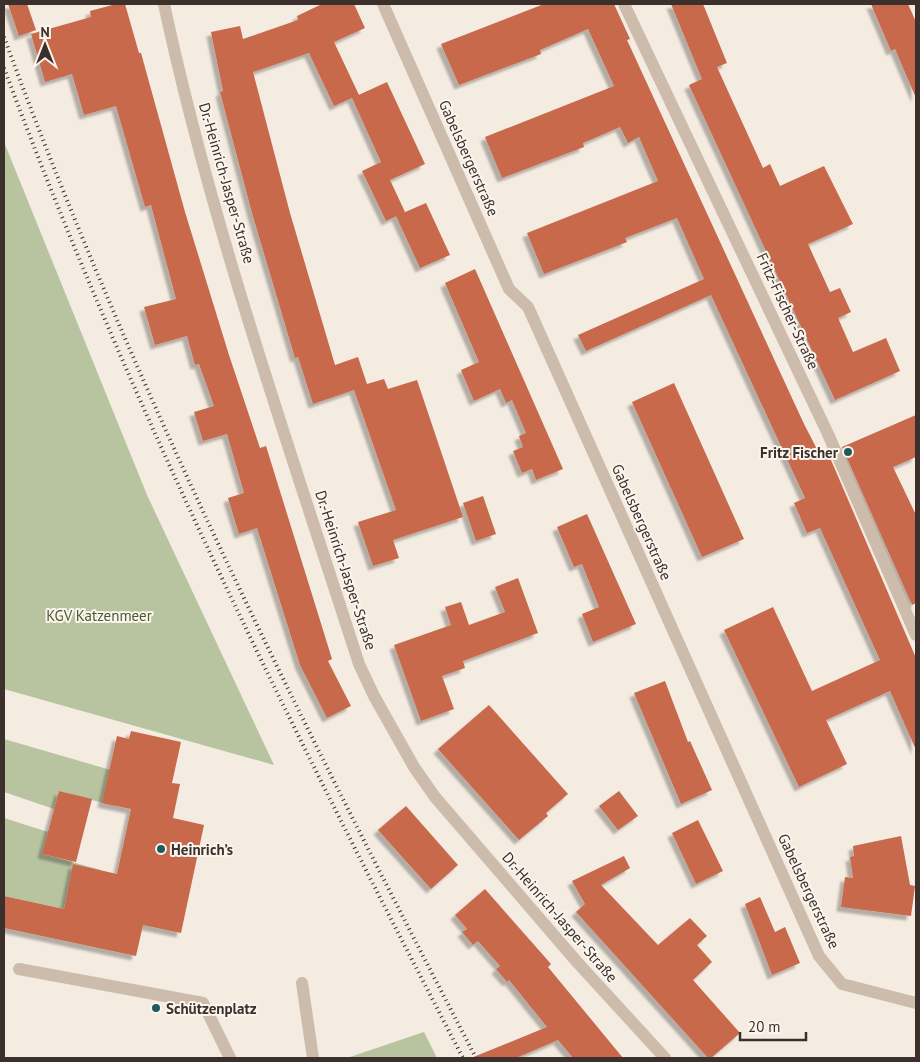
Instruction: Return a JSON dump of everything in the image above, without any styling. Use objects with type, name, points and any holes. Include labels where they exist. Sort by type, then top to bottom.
[{"type":"street","name":"Dr.-Heinrich-Jasper-Straße","points":[[164,4],[199,147],[256,342],[359,664],[370,688],[414,767],[435,797],[577,962],[665,1058]]},
{"type":"street","name":"Gabelsbergerstraße","points":[[383,4],[509,289],[528,307],[819,956],[842,984],[916,1003]]},
{"type":"street","name":"Fritz-Fischer-Straße","points":[[624,4],[828,434],[916,634]]},
{"type":"street","points":[[19,970],[203,1003],[230,1058]]},
{"type":"street","points":[[302,983],[313,1058]]},
{"type":"green space","name":"KGV Katzenmeer","points":[[4,142],[147,495],[274,765],[4,689]]},
{"type":"green space","points":[[4,739],[121,773],[114,806],[59,791],[54,809],[4,792]]},
{"type":"green space","points":[[4,818],[48,832],[43,854],[101,870],[96,894],[68,889],[64,909],[4,896]]},
{"type":"green space","points":[[424,1032],[437,1058],[347,1058]]},
{"type":"building","points":[[8,4],[27,4],[36,30],[19,36]]},
{"type":"building","points":[[116,4],[125,4],[139,53],[141,53],[185,212],[229,355],[260,448],[266,446],[332,659],[328,661],[351,706],[327,718],[300,665],[257,528],[239,534],[228,498],[244,493],[227,434],[203,441],[194,412],[214,406],[199,364],[195,365],[187,336],[155,345],[144,307],[176,299],[151,205],[145,207],[116,106],[84,115],[72,74],[45,82],[31,34],[91,17],[90,11]]},
{"type":"building","points":[[322,4],[354,4],[365,28],[334,42],[359,95],[334,106],[309,53],[253,72],[290,213],[335,365],[358,357],[367,384],[384,379],[388,389],[417,380],[463,517],[393,540],[399,558],[373,566],[358,522],[396,510],[354,390],[313,404],[298,357],[295,358],[252,213],[220,92],[223,91],[211,32],[240,26],[243,39],[298,20],[297,16]]},
{"type":"building","points":[[544,4],[614,4],[630,39],[627,40],[804,424],[820,455],[828,453],[916,658],[916,750],[890,691],[826,720],[847,764],[799,787],[724,630],[773,607],[812,691],[880,660],[820,528],[807,533],[794,503],[805,498],[711,295],[586,351],[578,335],[704,279],[677,218],[625,238],[627,242],[544,274],[527,233],[658,181],[639,137],[628,143],[620,127],[583,143],[584,147],[502,178],[485,137],[614,86],[588,29],[540,50],[541,54],[459,85],[441,44]]},
{"type":"building","points":[[671,4],[703,4],[727,63],[717,67],[763,168],[770,164],[780,186],[824,166],[853,224],[808,244],[830,292],[840,288],[851,312],[838,318],[853,352],[886,338],[900,371],[835,400],[689,85],[702,79]]},
{"type":"building","points":[[871,4],[908,4],[916,22],[916,98],[895,49],[891,51]]},
{"type":"building","points":[[387,82],[425,164],[390,180],[405,212],[386,221],[362,171],[381,162],[352,98]]},
{"type":"building","points":[[426,203],[450,255],[420,268],[396,216]]},
{"type":"building","points":[[475,269],[563,469],[536,480],[532,469],[522,473],[513,451],[523,447],[519,436],[526,433],[512,400],[506,403],[500,389],[474,401],[461,370],[479,362],[445,283]]},
{"type":"building","points":[[674,383],[744,539],[702,557],[632,402]]},
{"type":"building","points":[[916,415],[916,457],[893,467],[916,515],[916,603],[912,605],[842,447]]},
{"type":"building","points":[[483,496],[496,534],[476,541],[463,503]]},
{"type":"building","points":[[587,514],[636,624],[593,642],[582,614],[599,607],[582,564],[574,567],[557,527]]},
{"type":"building","points":[[518,578],[538,633],[463,661],[465,668],[442,676],[454,709],[421,721],[394,645],[451,625],[445,607],[461,602],[469,625],[505,612],[495,587]]},
{"type":"building","points":[[665,681],[688,742],[690,741],[712,790],[681,804],[634,693]]},
{"type":"building","points":[[489,705],[568,794],[546,813],[548,816],[519,840],[438,749]]},
{"type":"building","points":[[131,731],[181,742],[172,783],[180,784],[173,818],[204,825],[181,933],[143,925],[136,956],[4,928],[4,896],[64,909],[73,864],[117,874],[131,809],[102,803],[117,736],[129,739]]},
{"type":"building","points":[[59,791],[92,799],[76,862],[42,854]]},
{"type":"building","points":[[619,791],[638,816],[618,830],[599,806]]},
{"type":"building","points":[[406,806],[458,865],[431,889],[378,830]]},
{"type":"building","points":[[698,820],[723,871],[696,884],[672,833]]},
{"type":"building","points":[[901,836],[910,885],[915,886],[911,916],[841,907],[845,877],[853,878],[850,857],[854,856],[853,846]]},
{"type":"building","points":[[624,856],[630,868],[601,885],[658,945],[690,918],[707,936],[697,945],[712,962],[693,980],[740,1033],[711,1058],[708,1058],[576,912],[585,904],[572,881]]},
{"type":"building","points":[[485,889],[551,964],[548,967],[623,1058],[573,1058],[558,1040],[516,1058],[471,1058],[547,1027],[509,980],[507,982],[496,969],[500,966],[478,941],[473,945],[462,932],[467,929],[455,915]]},
{"type":"building","points":[[760,897],[775,932],[785,927],[800,963],[772,975],[745,904]]},
{"type":"railway","points":[[4,37],[54,168],[164,427],[347,808],[476,1058]]},
{"type":"railway","points":[[4,68],[53,195],[106,321],[218,570],[338,815],[463,1058]]},
{"type":"place","name":"Fritz Fischer","points":[[848,452]]},
{"type":"place","name":"Heinrich’s","points":[[161,849]]},
{"type":"place","name":"Schützenplatz","points":[[156,1008]]}]
